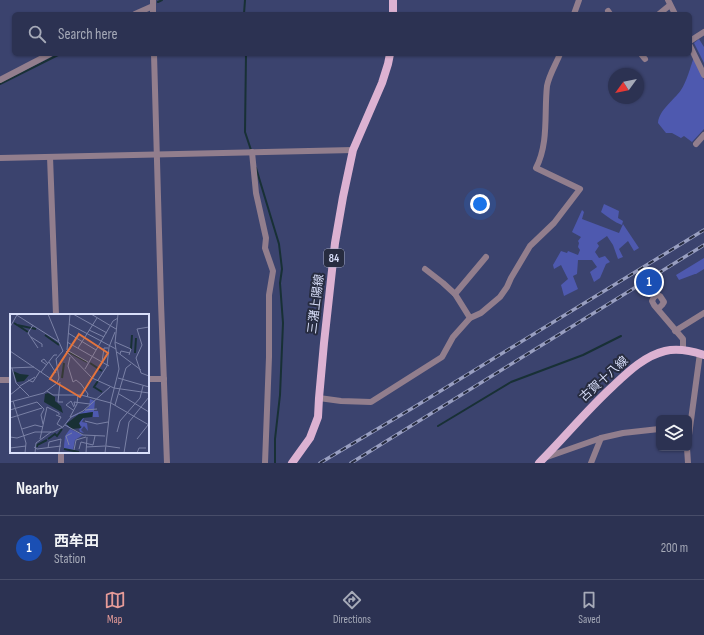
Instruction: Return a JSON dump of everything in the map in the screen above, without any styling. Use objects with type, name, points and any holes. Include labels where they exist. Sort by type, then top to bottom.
[{"type":"main road","points":[[393,0],[393,12]]},
{"type":"main road","name":"三潴上陽線","points":[[292,463],[310,438],[318,417],[335,243],[353,150],[382,83],[390,56]]},
{"type":"main road","name":"古賀十八線","points":[[542,460],[589,409],[630,370],[649,358],[665,351],[683,350],[702,354]]},
{"type":"street","points":[[575,12],[579,0]]},
{"type":"street","points":[[138,12],[153,3]]},
{"type":"street","points":[[661,12],[669,3],[674,12]]},
{"type":"street","points":[[692,40],[704,32]]},
{"type":"street","points":[[692,50],[704,74]]},
{"type":"street","points":[[0,80],[46,56]]},
{"type":"street","points":[[154,56],[167,463]]},
{"type":"street","points":[[319,398],[341,401],[371,402],[442,357],[453,337],[470,318],[481,313],[500,297],[508,287],[511,278],[530,246],[554,223],[580,189],[536,168],[540,161],[544,142],[547,84],[559,56]]},
{"type":"street","points":[[696,144],[704,135]]},
{"type":"street","points":[[0,158],[353,150]]},
{"type":"street","points":[[252,152],[256,193],[266,238],[265,248],[273,272],[269,295],[269,356],[265,463]]},
{"type":"street","points":[[50,157],[56,314]]},
{"type":"street","points":[[455,294],[486,257]]},
{"type":"street","points":[[425,270],[455,294],[470,318]]},
{"type":"street","points":[[658,309],[675,331],[683,338],[683,350]]},
{"type":"street","points":[[675,331],[704,314]]},
{"type":"street","points":[[692,415],[702,354]]},
{"type":"street","points":[[149,379],[164,379]]},
{"type":"street","points":[[542,460],[601,438],[622,433],[656,429]]},
{"type":"street","points":[[591,463],[601,438]]},
{"type":"street","points":[[688,451],[688,463]]},
{"type":"shaded area","points":[[699,39],[704,47],[704,63],[694,43]]},
{"type":"shaded area","points":[[694,57],[704,80],[704,129],[692,142],[684,136],[681,138],[672,133],[666,133],[658,123],[664,109],[678,94],[687,79]]},
{"type":"shaded area","points":[[604,204],[619,211],[618,218],[623,221],[622,225],[601,212]]},
{"type":"shaded area","points":[[582,210],[584,212],[582,219],[619,233],[623,224],[639,248],[634,251],[628,241],[619,249],[623,257],[618,259],[613,245],[607,236],[597,243],[599,246],[595,252],[599,258],[605,256],[610,262],[606,264],[600,278],[594,282],[590,272],[597,267],[592,260],[578,260],[577,274],[573,276],[578,289],[564,296],[561,285],[568,279],[561,265],[554,269],[553,265],[561,251],[567,253],[568,251],[578,255],[580,250],[578,247],[578,241],[581,237],[572,232]]},
{"type":"shaded area","points":[[704,258],[704,269],[696,274],[679,280],[676,275]]},
{"type":"waterway","points":[[158,2],[162,0]]},
{"type":"waterway","points":[[244,12],[245,0]]},
{"type":"waterway","points":[[0,84],[56,56]]},
{"type":"waterway","points":[[246,56],[245,132],[251,150]]},
{"type":"waterway","points":[[256,168],[279,244],[282,269],[280,283],[283,323],[280,395],[275,439],[275,463]]},
{"type":"waterway","points":[[438,426],[511,382],[583,355],[621,336]]},
{"type":"railway","points":[[320,463],[704,230]]},
{"type":"railway","points":[[351,463],[704,245]]},
{"type":"place","name":"西牟田","points":[[649,282]]}]
